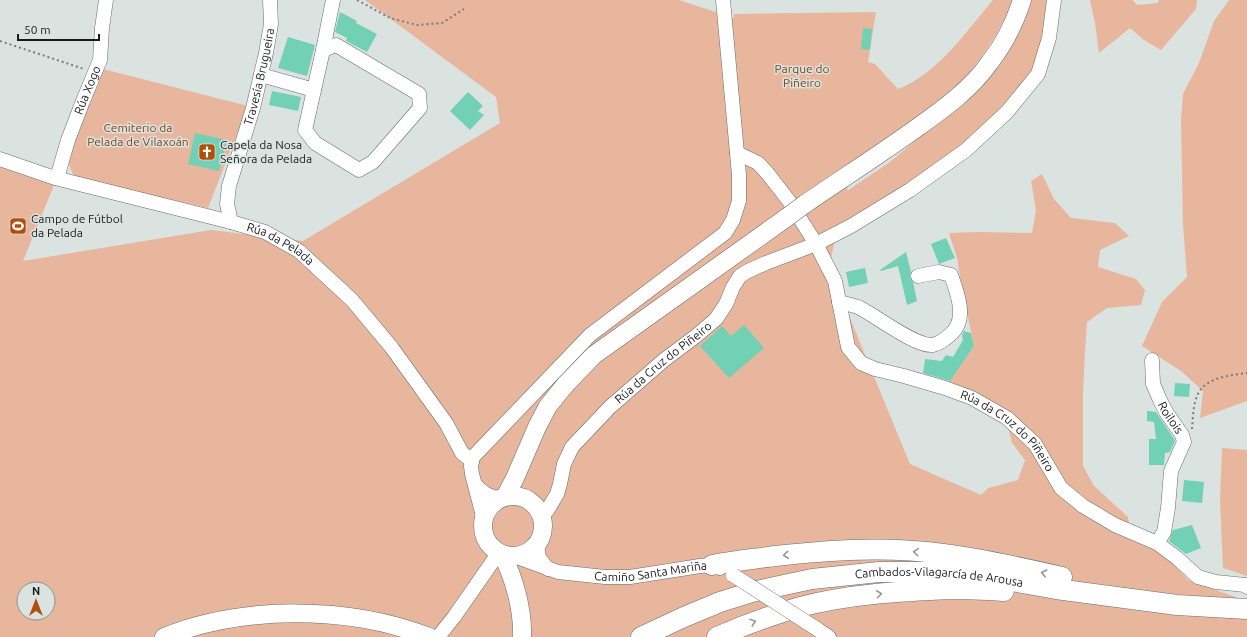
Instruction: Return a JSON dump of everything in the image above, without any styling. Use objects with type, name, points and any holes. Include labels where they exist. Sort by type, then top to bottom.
[{"type":"highway","points":[[712,565],[837,550],[890,550],[942,554],[1003,564],[1177,605]]},
{"type":"highway","name":"Cambados-Vilagarcía de Arousa","points":[[640,637],[720,602],[752,592],[812,579],[880,572],[938,572],[980,576],[1056,589],[1177,605],[1244,609]]},
{"type":"highway","points":[[717,637],[741,626],[800,607],[841,599],[894,592],[954,589],[1011,591],[1127,608],[1177,605]]},
{"type":"main road","points":[[516,553],[488,543],[484,532],[484,520],[488,510],[502,498],[515,478],[537,427],[548,406],[566,384],[594,355],[805,204],[934,116],[971,85],[990,63],[1004,40],[1022,0]]},
{"type":"main road","points":[[529,500],[526,459],[531,442]]},
{"type":"main road","points":[[502,498],[518,496],[529,500],[538,509],[541,515],[543,527],[542,534],[516,553],[510,569],[518,599],[524,635]]},
{"type":"main road","points":[[164,637],[212,622],[257,615],[305,613],[345,616],[401,628],[429,637]]},
{"type":"main road","points":[[345,616],[369,628],[402,637]]},
{"type":"street","name":"Rúa Xogo","points":[[57,178],[68,140],[100,60],[106,0]]},
{"type":"street","name":"Travesía Brugueira","points":[[231,222],[227,204],[229,186],[253,108],[261,75],[271,24],[270,0]]},
{"type":"street","points":[[271,24],[280,0]]},
{"type":"street","points":[[323,50],[336,45],[343,48],[419,94],[420,108],[373,162],[359,170],[315,143],[305,130],[333,0]]},
{"type":"street","points":[[484,520],[472,474],[473,457],[590,335],[725,233],[732,220],[739,201],[739,175],[723,0]]},
{"type":"street","name":"Rúa da Cruz do Piñeiro","points":[[541,515],[547,511],[557,494],[564,464],[572,447],[610,407],[664,360],[716,319],[726,304],[732,286],[740,276],[766,262],[816,244],[851,226],[910,190],[966,150],[1008,112],[1038,74],[1049,38],[1054,0]]},
{"type":"street","points":[[261,75],[314,90]]},
{"type":"street","name":"Rúa da Cruz do Piñeiro","points":[[737,153],[758,163],[768,174],[789,201],[816,244],[835,281],[848,347],[861,363],[875,369],[945,388],[972,398],[1007,418],[1035,444],[1062,488],[1083,506],[1115,526],[1158,543],[1198,577],[1216,582],[1245,585],[1247,587]]},
{"type":"street","name":"Rúa da Pelada","points":[[0,159],[57,178],[266,232],[299,251],[352,300],[392,348],[446,423],[462,453],[472,461]]},
{"type":"street","points":[[839,302],[858,307],[908,337],[923,344],[932,345],[945,340],[956,329],[961,317],[957,293],[951,275],[939,272],[918,276]]},
{"type":"street","name":"Roilois","points":[[1152,360],[1153,384],[1166,412],[1182,435],[1184,442],[1171,471],[1168,508],[1164,532],[1158,543]]},
{"type":"street","points":[[475,484],[489,496],[502,498]]},
{"type":"street","points":[[438,637],[454,617],[493,561],[516,553]]},
{"type":"street","name":"Camiño Santa Mariña","points":[[516,553],[539,558],[548,569],[558,572],[605,577],[630,577],[712,565],[733,575],[829,637]]},
{"type":"path","points":[[357,0],[390,18],[417,25],[442,23],[464,9]]},
{"type":"path","points":[[0,41],[94,73]]},
{"type":"path","points":[[1184,442],[1192,429],[1194,406],[1199,392],[1209,382],[1229,375],[1247,373]]},
{"type":"green space","name":"Parque do Piñeiro","points":[[365,0],[679,0],[734,18],[734,14],[876,12],[868,62],[875,64],[898,89],[926,73],[938,63],[993,0],[1013,0],[996,35],[965,78],[929,108],[853,162],[847,191],[890,162],[960,103],[1027,0],[1053,0],[1028,93],[910,190],[837,231],[829,267],[910,464],[981,495],[988,488],[1018,480],[1025,460],[1012,443],[1008,427],[945,388],[974,346],[957,258],[949,233],[1032,233],[1036,210],[1031,181],[1042,174],[1054,199],[1071,218],[1115,223],[1129,236],[1100,250],[1098,267],[1136,279],[1145,290],[1141,305],[1107,308],[1087,322],[1083,393],[1083,466],[1094,486],[1128,517],[1130,532],[1165,553],[1188,580],[1241,599],[1247,615],[1247,637],[0,637],[0,157],[57,178],[23,261],[211,230],[303,241],[500,123],[496,97]]},
{"type":"green space","points":[[1090,0],[1133,0],[1137,5],[1158,3],[1159,0],[1197,0],[1196,9],[1161,50],[1144,40],[1130,28],[1099,53]]},
{"type":"green space","points":[[1229,0],[1247,0],[1247,401],[1200,418],[1203,391],[1181,371],[1142,346],[1162,302],[1187,277],[1183,225],[1181,120],[1183,94],[1199,63],[1214,21]]},
{"type":"green space","name":"Cemiterio da Pelada de Vilaxoán","points":[[99,68],[248,106],[208,208],[74,177],[67,160]]},
{"type":"green space","points":[[1222,448],[1247,450],[1247,576],[1223,568],[1220,501]]},
{"type":"building","points":[[340,12],[357,21],[356,23],[377,34],[367,52],[346,41],[347,38],[335,32]]},
{"type":"building","points":[[863,28],[872,29],[870,50],[861,49]]},
{"type":"building","points":[[288,37],[315,45],[307,76],[278,68]]},
{"type":"building","points":[[272,91],[301,97],[298,111],[269,105]]},
{"type":"building","points":[[468,92],[483,106],[478,111],[484,115],[470,130],[450,111]]},
{"type":"building","name":"Capela da Nosa Señora da Pelada","points":[[195,133],[227,140],[219,171],[188,164]]},
{"type":"building","points":[[946,238],[955,258],[939,264],[931,244]]},
{"type":"building","points":[[906,252],[911,272],[910,278],[913,282],[917,301],[907,305],[898,266],[880,270]]},
{"type":"building","points":[[865,268],[868,283],[849,287],[846,272]]},
{"type":"building","points":[[744,325],[764,348],[729,378],[700,346],[722,326],[731,336]]},
{"type":"building","points":[[964,331],[971,333],[974,346],[950,381],[923,373],[925,359],[942,361],[946,355],[953,357],[963,340],[962,335]]},
{"type":"building","points":[[1175,383],[1190,384],[1189,397],[1174,396]]},
{"type":"building","points":[[1147,411],[1156,412],[1175,441],[1170,452],[1165,453],[1164,465],[1149,465],[1149,439],[1156,439],[1154,422],[1147,421]]},
{"type":"building","points":[[1184,480],[1204,482],[1202,503],[1182,501]]},
{"type":"building","points":[[1192,525],[1201,548],[1186,554],[1169,541],[1173,530]]},
{"type":"place","name":"Capela da Nosa Señora da Pelada","points":[[207,152]]},
{"type":"place","name":"Campo de Fútbol da Pelada","points":[[18,226]]}]
